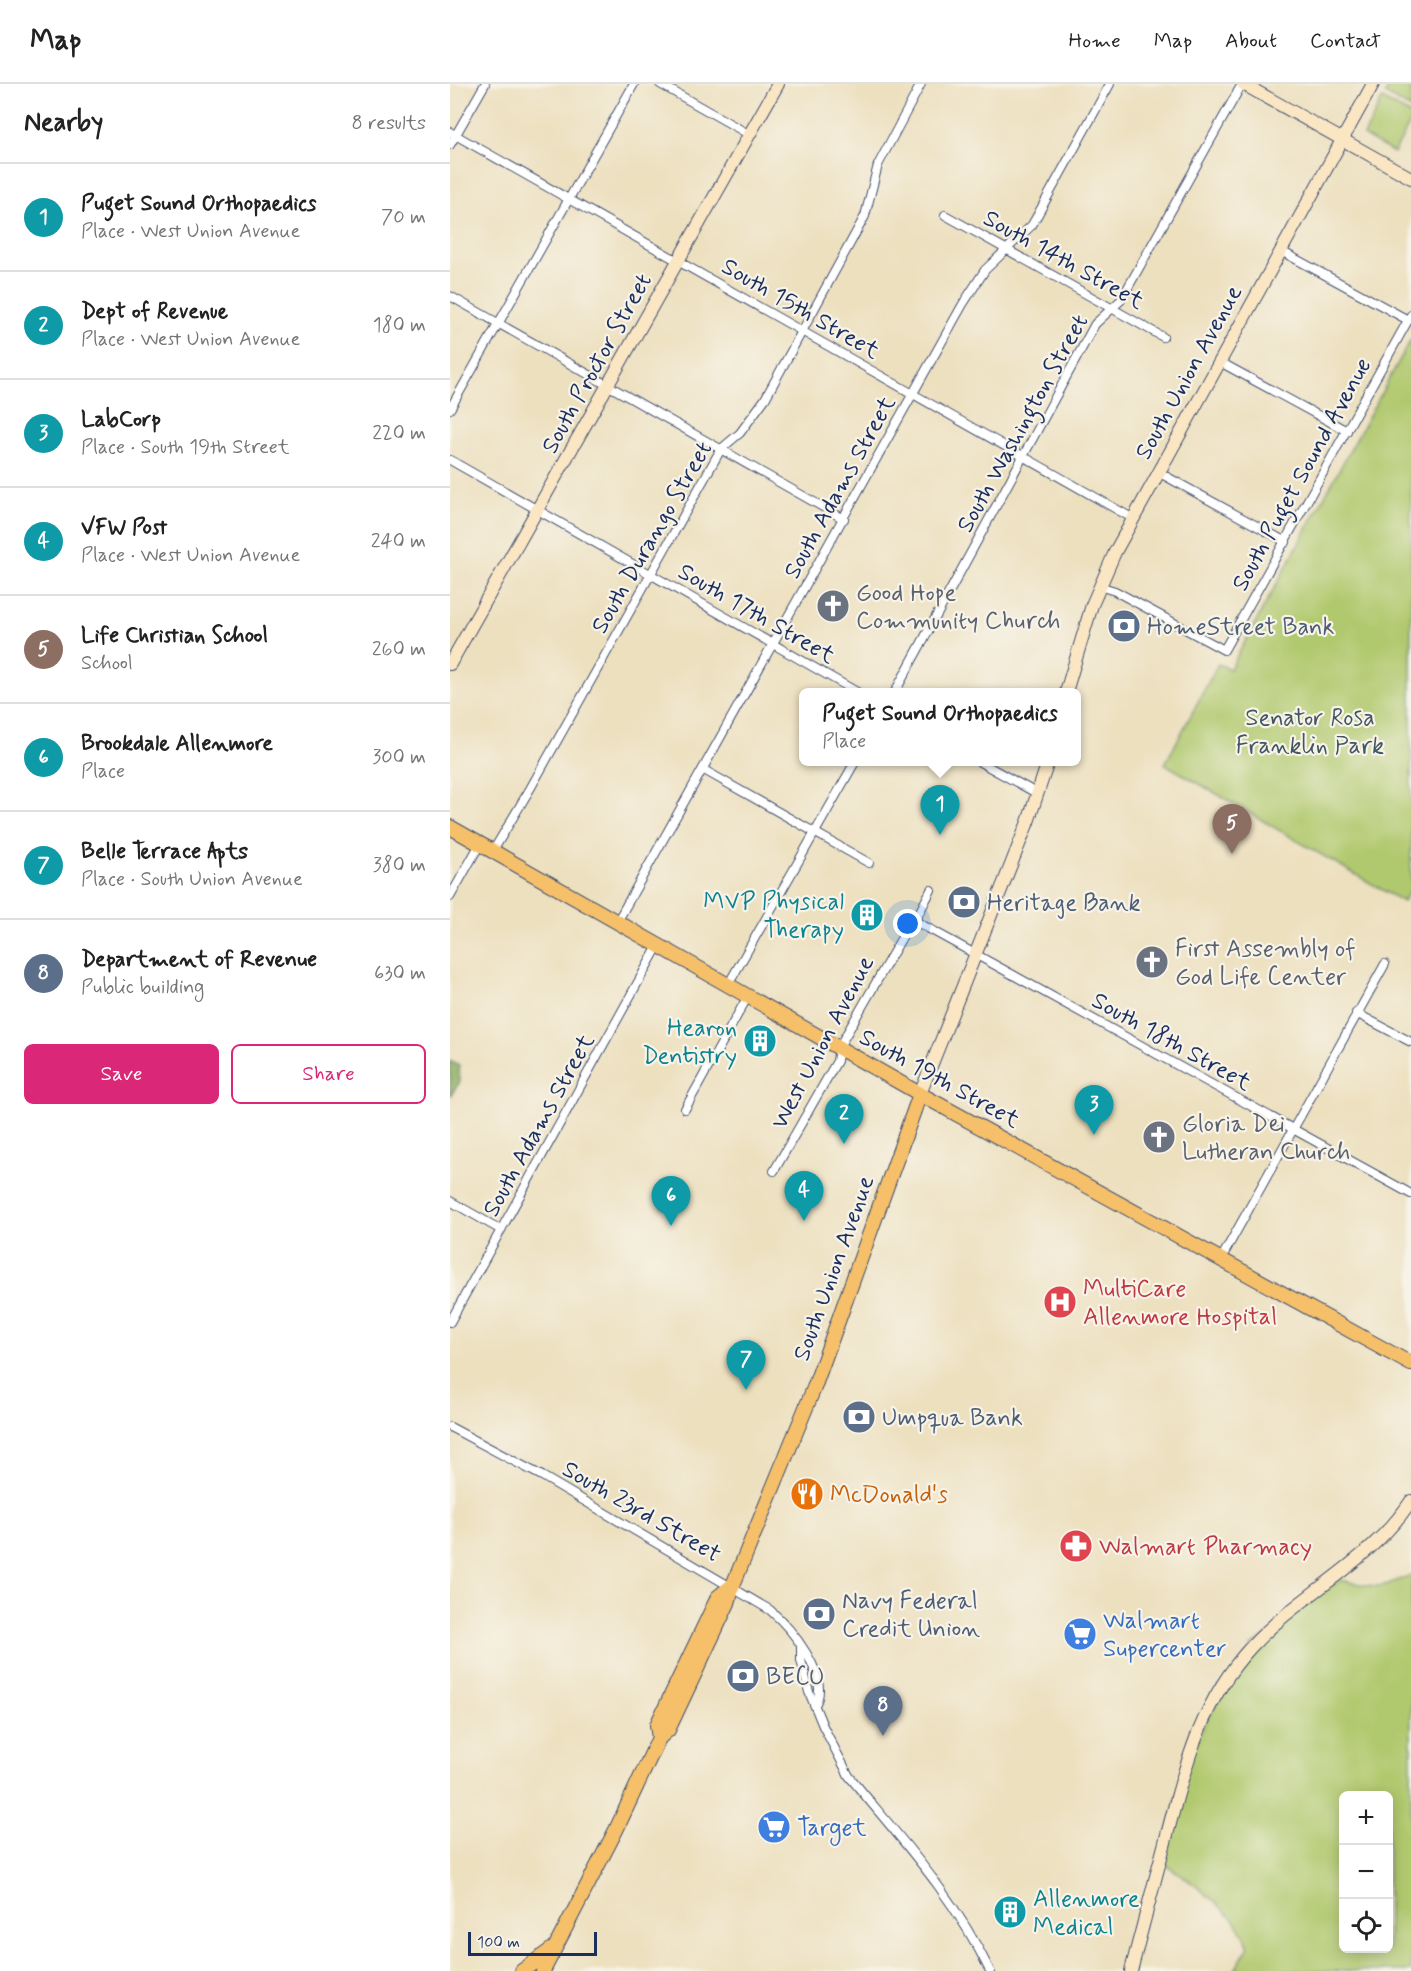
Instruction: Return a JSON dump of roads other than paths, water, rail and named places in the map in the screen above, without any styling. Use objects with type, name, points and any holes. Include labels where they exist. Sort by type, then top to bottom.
[{"type":"main road","name":"South Proctor Street","points":[[450,664],[778,84]]},
{"type":"main road","points":[[1243,84],[1411,178]]},
{"type":"main road","name":"South Union Avenue","points":[[1068,688],[1099,586],[1132,518],[1373,84]]},
{"type":"main road","name":"South Union Avenue","points":[[543,1971],[616,1830],[659,1738],[668,1730],[728,1603],[733,1585],[817,1379],[920,1094],[1038,794],[1047,766]]},
{"type":"main road","name":"South 19th Street","points":[[450,827],[920,1094],[1411,1364]]},
{"type":"main road","points":[[1131,1971],[1191,1746],[1221,1684],[1252,1646],[1278,1621],[1372,1548],[1411,1501]]},
{"type":"main road","name":"South Union Avenue","points":[[522,1971],[553,1949]]},
{"type":"street","points":[[450,145],[453,134],[485,84]]},
{"type":"street","points":[[450,409],[634,84]]},
{"type":"street","points":[[660,84],[750,135]]},
{"type":"street","name":"South Durango Street","points":[[450,897],[530,789],[721,449],[740,433],[765,399],[865,216],[878,165],[921,84]]},
{"type":"street","name":"South Adams Street","points":[[617,922],[978,279],[1025,235],[1042,210],[1110,84]]},
{"type":"street","name":"South Washington Street","points":[[898,688],[1095,324],[1121,300],[1243,84]]},
{"type":"street","name":"South 15th Street","points":[[453,134],[1132,518]]},
{"type":"street","name":"South 14th Street","points":[[945,215],[1163,337]]},
{"type":"street","points":[[1281,251],[1410,317]]},
{"type":"street","points":[[450,296],[844,519]]},
{"type":"street","name":"South Puget Sound Avenue","points":[[1099,586],[1115,591],[1224,650],[1410,317]]},
{"type":"street","points":[[1220,362],[1347,431]]},
{"type":"street","name":"South 17th Street","points":[[450,460],[848,688]]},
{"type":"street","points":[[1158,472],[1286,542]]},
{"type":"street","points":[[728,985],[853,766]]},
{"type":"street","points":[[987,766],[1038,794]]},
{"type":"street","points":[[704,770],[869,863]]},
{"type":"street","name":"South 18th Street","points":[[931,890],[915,921],[1411,1194]]},
{"type":"street","name":"West Union Avenue","points":[[774,1171],[837,1061],[839,1047],[905,932]]},
{"type":"street","name":"South Adams Street","points":[[450,1322],[658,946]]},
{"type":"street","points":[[1221,1259],[1385,964]]},
{"type":"street","points":[[685,1109],[748,996]]},
{"type":"street","points":[[1356,1013],[1411,1042]]},
{"type":"street","points":[[450,1201],[501,1230]]},
{"type":"street","name":"South 23rd Street","points":[[450,1427],[542,1476],[733,1585],[779,1618],[801,1646],[801,1660],[806,1683],[816,1703],[823,1726],[849,1776],[940,1885],[971,1933],[990,1971]]},
{"type":"place","name":"Good Hope Community Church","points":[[833,606]]},
{"type":"place","name":"HomeStreet Bank","points":[[1124,626]]},
{"type":"place","name":"Puget Sound Orthopaedics","points":[[940,835]]},
{"type":"place","name":"Life Christian School","points":[[1232,854]]},
{"type":"place","name":"Heritage Bank","points":[[964,902]]},
{"type":"place","name":"MVP Physical Therapy","points":[[867,915]]},
{"type":"place","name":"First Assembly of God Life Center","points":[[1152,962]]},
{"type":"place","name":"Hearon Dentistry","points":[[760,1041]]},
{"type":"place","name":"LabCorp","points":[[1094,1135]]},
{"type":"place","name":"Gloria Dei Lutheran Church","points":[[1159,1137]]},
{"type":"place","name":"Dept of Revenue","points":[[844,1144]]},
{"type":"place","name":"VFW Post","points":[[804,1221]]},
{"type":"place","name":"Brookdale Allenmore","points":[[671,1226]]},
{"type":"place","name":"MultiCare Allenmore Hospital","points":[[1060,1302]]},
{"type":"place","name":"Belle Terrace Apts","points":[[746,1390]]},
{"type":"place","name":"Umpqua Bank","points":[[859,1417]]},
{"type":"place","name":"McDonald's","points":[[807,1494]]},
{"type":"place","name":"Walmart Pharmacy","points":[[1076,1546]]},
{"type":"place","name":"Navy Federal Credit Union","points":[[819,1614]]},
{"type":"place","name":"Walmart Supercenter","points":[[1080,1634]]},
{"type":"place","name":"BECU","points":[[743,1676]]},
{"type":"place","name":"Department of Revenue","points":[[883,1736]]},
{"type":"place","name":"Target","points":[[774,1827]]},
{"type":"place","name":"Allenmore Medical","points":[[1010,1912]]},
{"type":"park label","name":"Senator Rosa Franklin Park","points":[[1310,731]]}]
